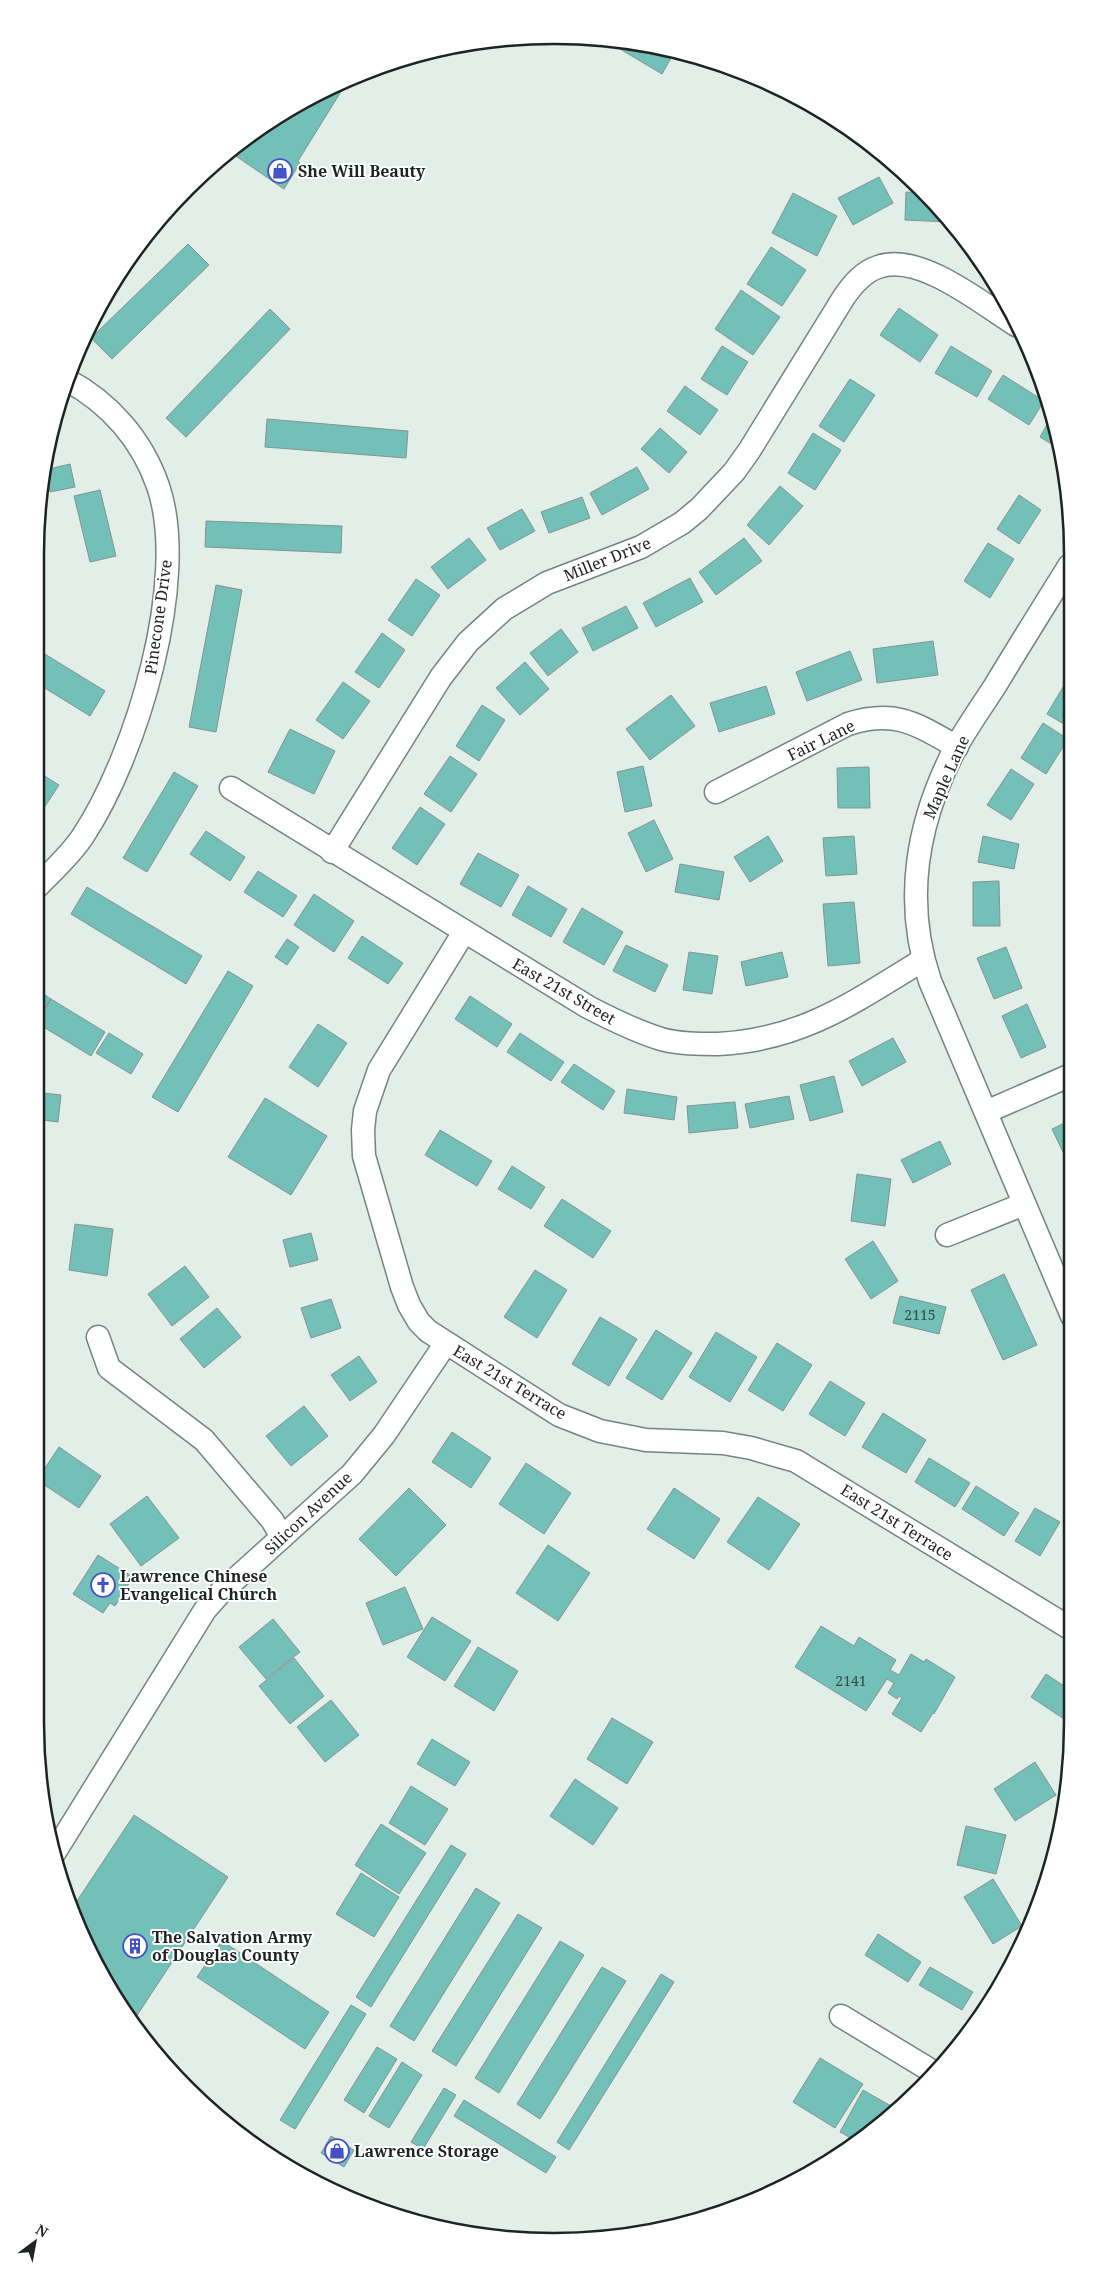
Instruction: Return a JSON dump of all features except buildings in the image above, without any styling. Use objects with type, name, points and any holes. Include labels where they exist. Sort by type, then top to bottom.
[{"type":"street","name":"Miller Drive","points":[[332,852],[441,677],[468,642],[504,610],[547,583],[641,547],[682,523],[698,509],[734,472],[844,297],[866,273],[878,267],[895,264],[915,266],[938,276],[1007,320]]},
{"type":"street","name":"Pinecone Drive","points":[[44,879],[83,836],[112,783],[143,703],[156,651],[166,587],[168,550],[165,518],[158,487],[146,458],[133,436],[119,420],[89,393],[73,384]]},
{"type":"street","name":"Maple Lane","points":[[1064,574],[957,747],[933,798],[923,829],[917,861],[916,915],[923,960],[1064,1297]]},
{"type":"street","name":"Fair Lane","points":[[716,792],[848,724],[868,718],[889,717],[909,722],[957,747]]},
{"type":"street","name":"East 21st Street","points":[[231,788],[332,852],[617,1022],[663,1040],[686,1043],[726,1043],[759,1039],[809,1025],[833,1015],[923,960]]},
{"type":"street","name":"East 21st Terrace","points":[[464,932],[379,1070],[368,1098],[363,1130],[364,1156],[409,1305],[419,1322],[446,1344],[559,1415],[600,1431],[646,1440],[723,1443],[751,1448],[796,1461],[1064,1625]]},
{"type":"street","points":[[986,1112],[1064,1078]]},
{"type":"street","points":[[947,1235],[1024,1204]]},
{"type":"street","points":[[98,1337],[109,1368],[204,1440],[272,1520],[282,1536]]},
{"type":"street","name":"Silicon Avenue","points":[[59,1845],[205,1610],[282,1536],[352,1474],[384,1435],[446,1344]]},
{"type":"street","points":[[841,2016],[929,2069]]},
{"type":"place","name":"She Will Beauty","points":[[280,171]]},
{"type":"place","name":"Lawrence Chinese Evangelical Church","points":[[103,1585]]},
{"type":"place","name":"The Salvation Army of Douglas County","points":[[135,1946]]},
{"type":"place","name":"Lawrence Storage","points":[[337,2151]]}]
